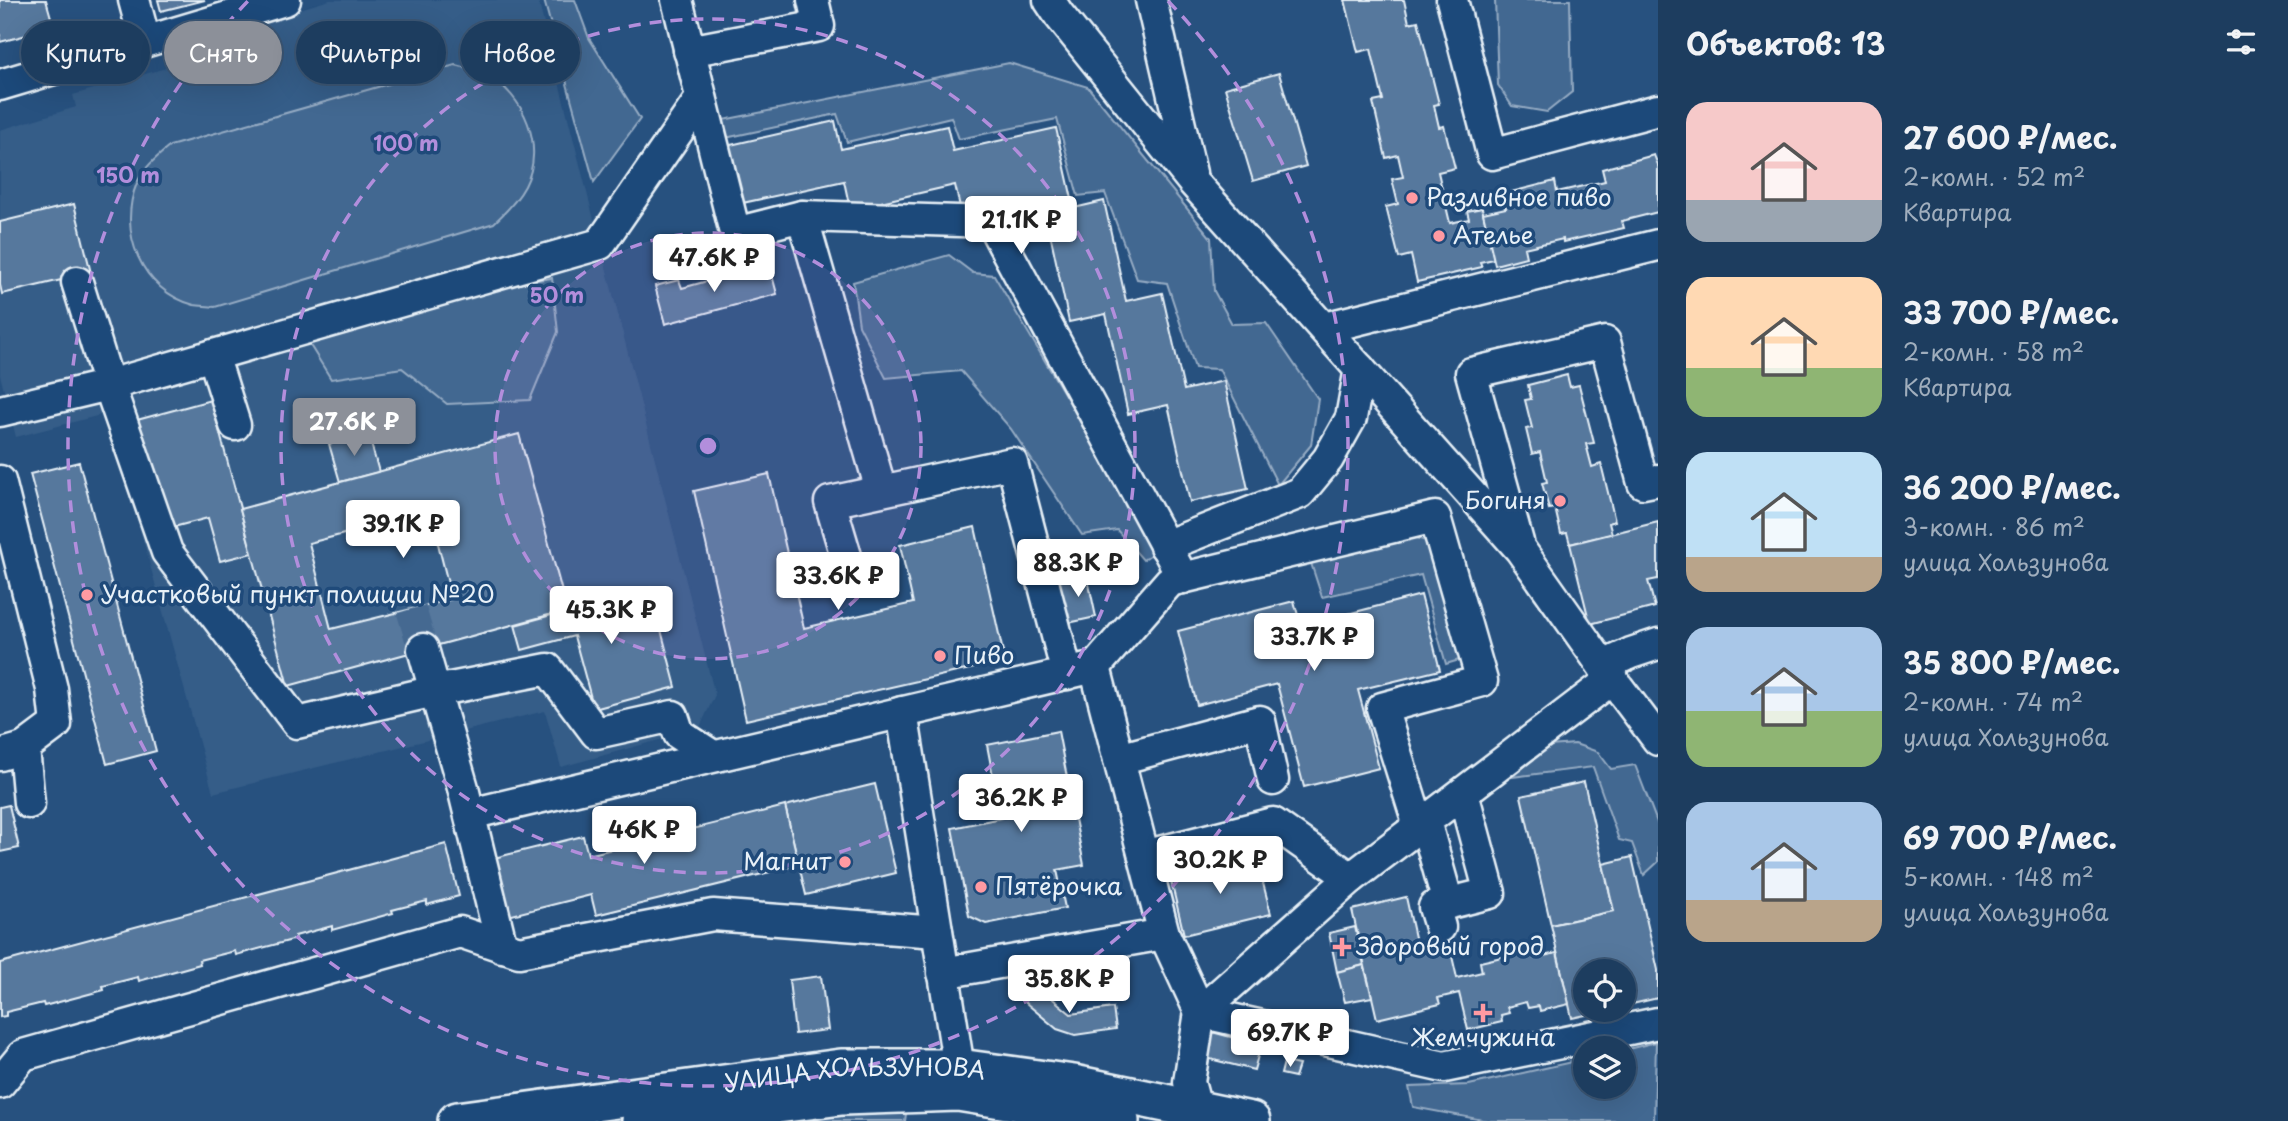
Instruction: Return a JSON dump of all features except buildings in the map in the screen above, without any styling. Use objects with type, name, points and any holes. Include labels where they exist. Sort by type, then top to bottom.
[{"type":"main road","name":"УЛИЦА ХОЛЬЗУНОВА","points":[[457,1121],[841,1068],[958,1068],[1074,1084],[1194,1115],[1251,1121]]},
{"type":"main road","name":"УЛИЦА ХОЛЬЗУНОВА","points":[[641,1121],[842,1096],[958,1093],[1064,1109],[1120,1121]]},
{"type":"lane","points":[[134,0],[140,21]]},
{"type":"lane","points":[[677,0],[735,233],[802,216],[991,222],[1183,578]]},
{"type":"lane","points":[[689,51],[818,26],[813,0]]},
{"type":"lane","points":[[1049,0],[1193,182],[1520,549],[1607,673],[1658,740]]},
{"type":"lane","points":[[1150,0],[1193,182]]},
{"type":"lane","points":[[1452,0],[1492,154],[1658,110]]},
{"type":"lane","points":[[150,39],[277,1]]},
{"type":"lane","points":[[0,85],[21,79]]},
{"type":"lane","points":[[0,411],[109,385],[600,244],[701,98]]},
{"type":"lane","points":[[802,216],[881,490]]},
{"type":"lane","points":[[1324,328],[1658,245]]},
{"type":"lane","points":[[77,282],[109,385],[167,552],[297,723],[548,669],[596,733],[673,716],[679,734],[713,757]]},
{"type":"lane","points":[[1520,549],[1471,373],[1605,342],[1643,483],[1658,480]]},
{"type":"lane","points":[[214,355],[235,425]]},
{"type":"lane","points":[[1165,546],[1300,493],[1328,459],[1351,418],[1360,369]]},
{"type":"lane","points":[[846,556],[830,502],[1012,463],[1067,674]]},
{"type":"lane","points":[[0,481],[10,563],[52,689],[56,724],[12,751],[29,803]]},
{"type":"lane","points":[[470,814],[1095,667],[1170,581],[1435,517],[1482,681],[1382,708],[1422,824],[1444,915],[1490,893],[1463,793]]},
{"type":"lane","points":[[1200,1012],[1351,878],[1463,793],[1630,653],[1658,644]]},
{"type":"lane","points":[[423,649],[470,814],[502,947]]},
{"type":"lane","points":[[1095,667],[1164,934],[1200,1012],[1189,1082],[1194,1115]]},
{"type":"lane","points":[[902,712],[958,1068]]},
{"type":"lane","points":[[1119,759],[1259,721],[1273,780]]},
{"type":"lane","points":[[1144,856],[1273,823],[1351,878]]},
{"type":"lane","points":[[0,1083],[23,1055],[460,932],[519,952],[713,915],[937,932]]},
{"type":"lane","points":[[943,973],[1164,934]]},
{"type":"lane","points":[[1200,1012],[1444,1067],[1658,1023]]},
{"type":"shaded area","points":[[330,0],[538,0],[543,21],[460,21],[460,84],[559,84],[715,695],[699,729],[561,767],[545,711],[213,793],[108,413],[16,437],[0,375],[0,130],[76,107],[73,95],[111,84],[150,84],[150,73],[164,69],[164,84],[282,84],[282,21],[259,21]]},
{"type":"shaded area","points":[[544,0],[575,0],[589,38],[640,119],[594,182],[567,84],[580,84],[580,21],[550,21]]},
{"type":"shaded area","points":[[1495,0],[1570,0],[1572,92],[1547,112],[1512,106],[1498,85]]},
{"type":"shaded area","points":[[1009,63],[1088,87],[1211,238],[1214,291],[1232,324],[1266,323],[1318,399],[1311,445],[1278,485],[1219,369],[1195,368],[1167,283],[1137,279],[1105,193],[1078,196],[1057,119],[959,139],[951,117],[847,142],[837,114],[725,138],[718,121]]},
{"type":"shaded area","points":[[460,66],[460,84],[500,84],[512,95],[528,123],[533,155],[531,171],[518,197],[494,223],[215,307],[194,305],[176,298],[160,287],[147,273],[132,239],[132,201],[143,172],[170,146],[388,84],[446,84],[446,68]]},
{"type":"shaded area","points":[[949,255],[973,273],[994,275],[1157,550],[1143,560],[1117,530],[1082,535],[1011,429],[961,371],[886,378],[859,325],[853,282]]},
{"type":"shaded area","points":[[552,278],[558,332],[530,400],[447,404],[402,368],[331,379],[308,342],[473,289]]},
{"type":"shaded area","points":[[1406,534],[1431,543],[1466,658],[1446,664],[1421,575],[1322,597],[1309,557]]},
{"type":"shaded area","points":[[1575,744],[1598,752],[1611,769],[1635,765],[1658,825],[1658,862],[1644,875],[1632,843],[1619,840],[1593,767],[1512,777],[1549,746]]},
{"type":"shaded area","points":[[1656,1042],[1654,1121],[1488,1121],[1413,1107],[1409,1087],[1469,1085],[1573,1062],[1573,1099],[1636,1099],[1636,1047]]},
{"type":"shaded area","points":[[871,1113],[906,1114],[905,1121],[793,1121]]},
{"type":"tunnel","points":[[411,609],[423,649]]},
{"type":"place","name":"Разливное пиво","points":[[1412,198]]},
{"type":"place","name":"Ателье","points":[[1439,236]]},
{"type":"place","name":"Богиня","points":[[1560,501]]},
{"type":"place","name":"Участковый пункт полиции №20","points":[[87,595]]},
{"type":"place","name":"Пиво","points":[[940,656]]},
{"type":"place","name":"Магнит","points":[[845,862]]},
{"type":"place","name":"Пятёрочка","points":[[981,887]]},
{"type":"place","name":"Здоровый город","points":[[1342,947]]},
{"type":"place","name":"Жемчужина","points":[[1483,1013]]}]
